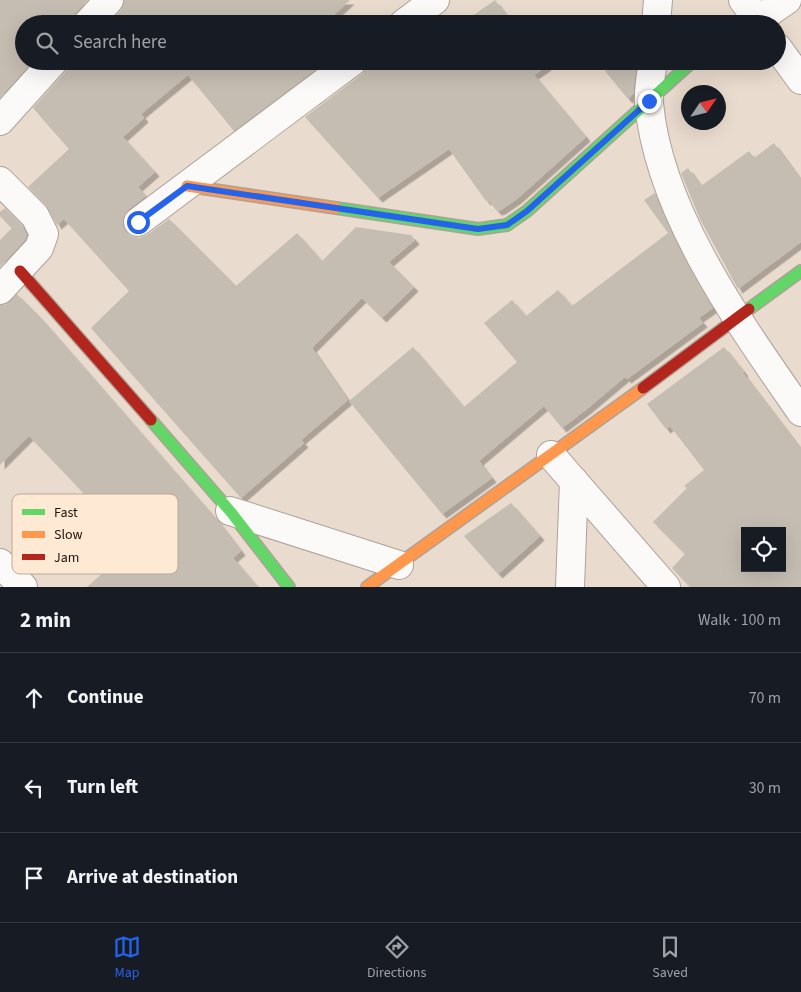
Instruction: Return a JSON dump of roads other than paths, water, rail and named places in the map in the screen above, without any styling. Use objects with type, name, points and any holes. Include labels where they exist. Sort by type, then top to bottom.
[{"type":"street","points":[[95,15],[109,0]]},
{"type":"street","points":[[415,15],[435,0]]},
{"type":"street","points":[[657,15],[658,0]]},
{"type":"street","points":[[751,15],[786,0]]},
{"type":"street","points":[[786,59],[801,80]]},
{"type":"street","points":[[0,121],[46,70]]},
{"type":"street","points":[[138,222],[341,70]]},
{"type":"street","points":[[652,70],[649,101],[655,142],[667,183],[692,239],[736,319],[801,412]]},
{"type":"street","points":[[187,186],[478,229],[507,225],[527,211],[683,70]]},
{"type":"street","points":[[0,181],[36,216],[44,234],[39,248],[0,290]]},
{"type":"street","points":[[20,270],[230,511],[288,587]]},
{"type":"street","points":[[368,587],[801,271]]},
{"type":"street","points":[[551,455],[666,587]]},
{"type":"street","points":[[570,587],[574,481]]},
{"type":"street","points":[[230,511],[398,565]]},
{"type":"street","points":[[0,563],[24,587]]}]
